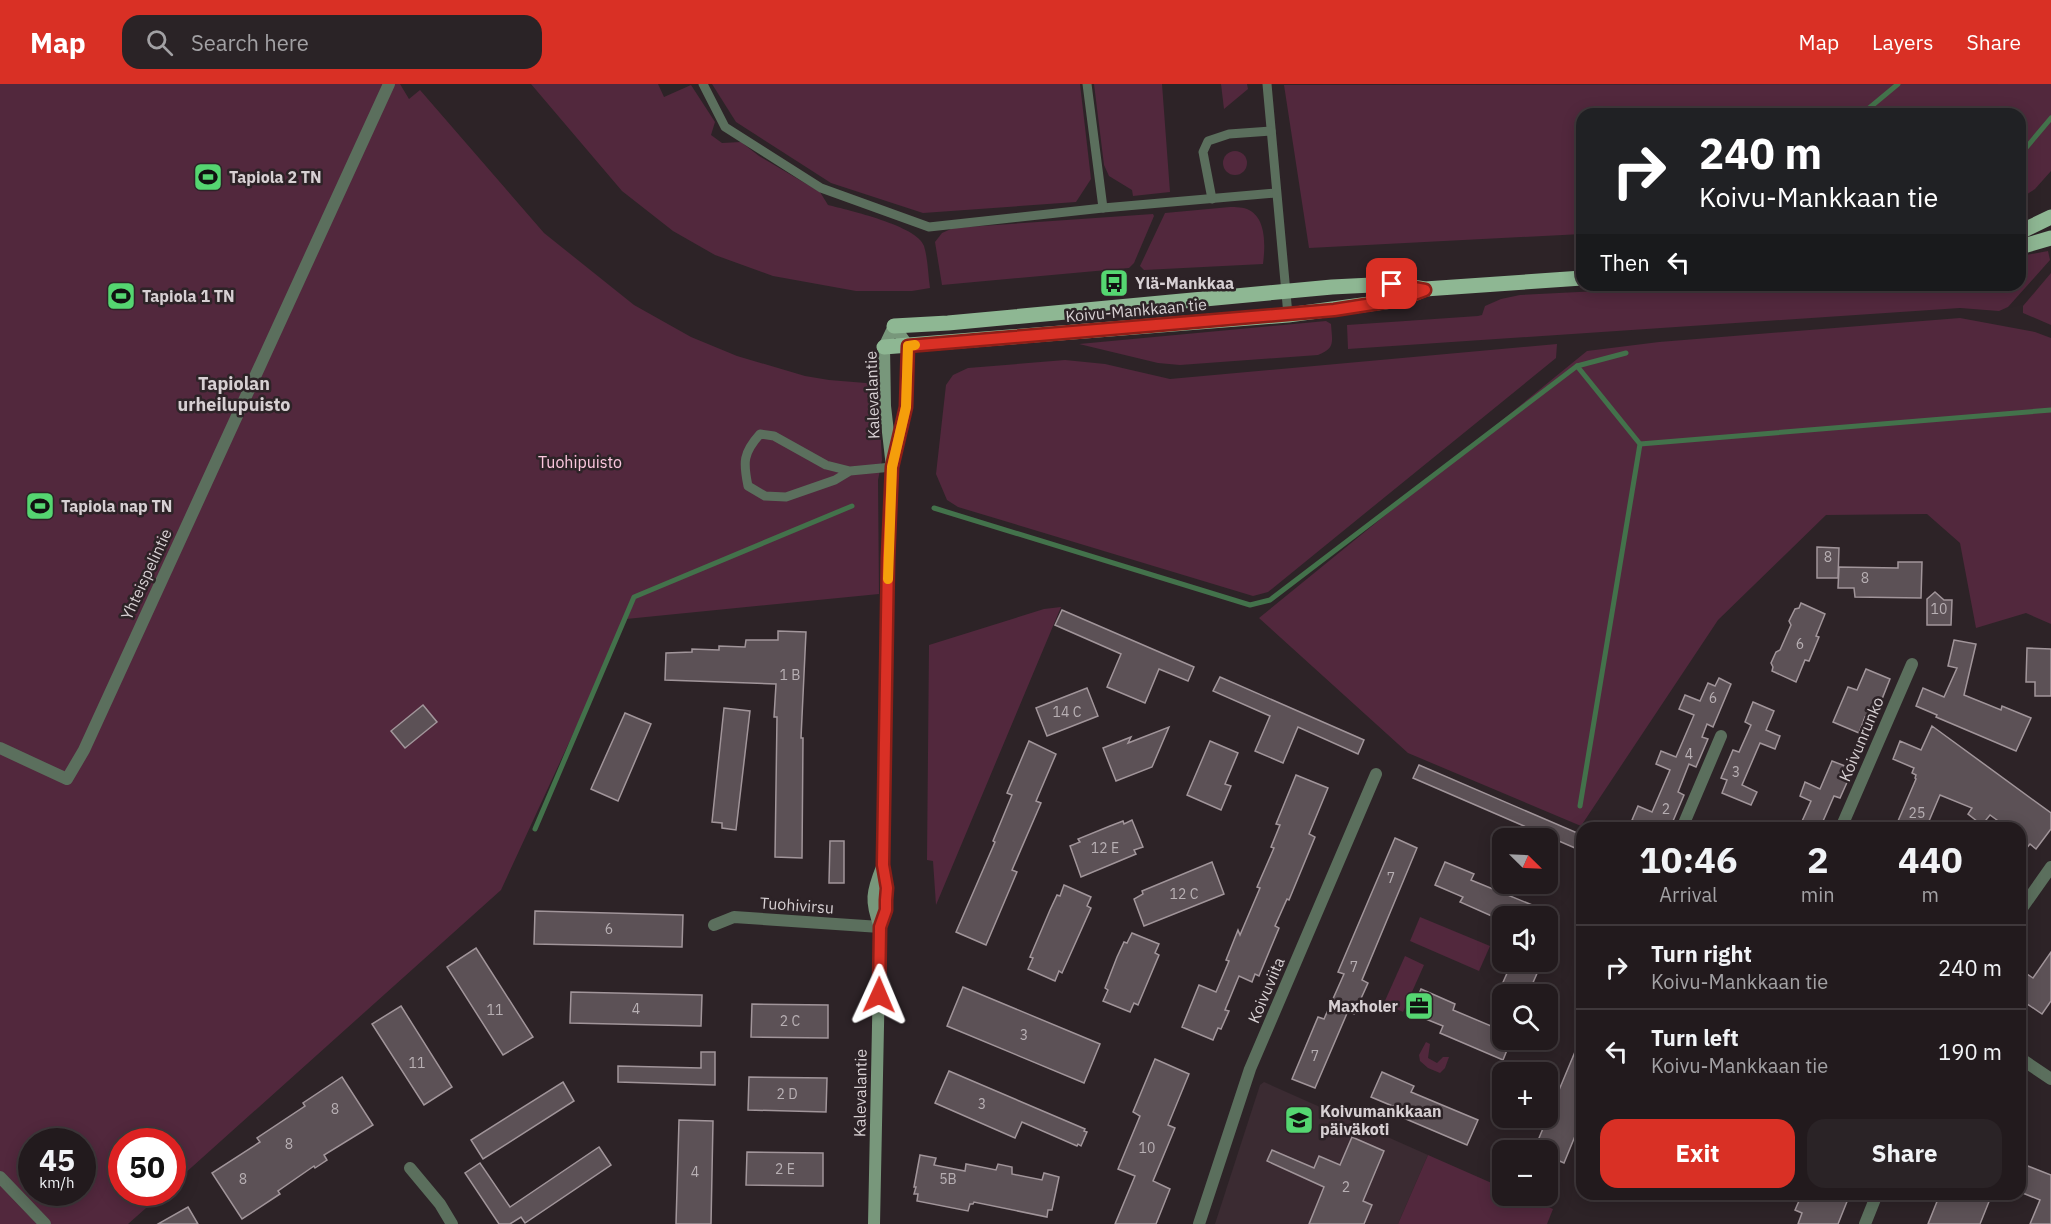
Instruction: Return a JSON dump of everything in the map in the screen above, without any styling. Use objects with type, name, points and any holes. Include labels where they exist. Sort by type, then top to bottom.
[{"type":"main road","points":[[2026,229],[2051,217]]},
{"type":"main road","points":[[2026,245],[2051,238]]},
{"type":"main road","name":"Koivu-Mankkaan tie","points":[[894,326],[948,323],[1286,290],[1392,284],[1425,290],[1576,278]]},
{"type":"main road","name":"Koivu-Mankkaan tie","points":[[884,347],[1288,315],[1398,300],[1425,290]]},
{"type":"main road","points":[[894,326],[908,346]]},
{"type":"main road","name":"Kalevalantie","points":[[874,1224],[880,927],[886,910],[887,888],[883,865],[892,467],[885,406],[884,347],[894,326]]},
{"type":"main road","name":"Kalevalantie","points":[[892,467],[906,407],[908,346]]},
{"type":"street","name":"Yhteispelintie","points":[[0,748],[67,778],[84,750],[391,85]]},
{"type":"street","name":"Koivunrunko","points":[[1845,822],[1912,664]]},
{"type":"street","points":[[1685,822],[1721,736]]},
{"type":"street","name":"Koivuviita","points":[[1199,1224],[1250,1069],[1376,774]]},
{"type":"street","points":[[2026,903],[2049,874]]},
{"type":"street","name":"Tuohivirsu","points":[[714,925],[734,917],[880,927]]},
{"type":"street","points":[[2026,1062],[2051,1080]]},
{"type":"street","points":[[410,1168],[440,1204],[452,1224]]},
{"type":"street","points":[[0,1177],[45,1224]]},
{"type":"street","points":[[1865,1224],[1875,1200]]},
{"type":"lane","points":[[703,84],[725,127],[811,182],[821,188],[929,227],[1103,208],[1276,193]]},
{"type":"lane","points":[[1087,84],[1103,208]]},
{"type":"lane","points":[[1267,84],[1288,315]]},
{"type":"lane","points":[[1212,199],[1203,152],[1208,141],[1229,134],[1271,131]]},
{"type":"lane","points":[[850,471],[835,480],[786,497],[765,496],[748,486],[745,470],[747,450],[760,434],[774,436],[826,465],[850,471],[892,467]]},
{"type":"shaded area","name":"Koivumankkaan päiväkoti","points":[[1264,1082],[1428,1155],[1398,1224],[1215,1224],[1260,1085]]},
{"type":"green space","name":"Tuohipuisto","points":[[0,84],[400,84],[409,99],[420,90],[544,233],[634,305],[691,337],[737,356],[805,376],[878,384],[882,460],[878,480],[879,594],[626,619],[501,890],[186,1172],[186,1128],[108,1128],[108,1206],[148,1206],[128,1224],[0,1224]]},
{"type":"green space","points":[[531,84],[658,84],[664,97],[691,85],[715,122],[711,135],[722,143],[741,142],[759,156],[820,192],[828,205],[881,220],[919,239],[924,246],[930,288],[912,291],[856,291],[773,276],[715,255],[673,231],[622,191]]},
{"type":"green space","points":[[712,84],[1080,84],[1091,179],[1076,202],[923,213],[831,183],[736,122]]},
{"type":"green space","points":[[1094,84],[1162,84],[1170,192],[1133,196],[1132,190],[1109,176],[1104,165]]},
{"type":"green space","points":[[1221,84],[1247,84],[1248,89],[1224,109]]},
{"type":"green space","points":[[2051,84],[2051,171],[2035,189],[2026,195],[2026,108],[1576,108],[1576,234],[1309,248],[1284,85]]},
{"type":"green space","points":[[1235,151],[1243,155],[1247,163],[1243,171],[1235,175],[1227,171],[1223,163],[1227,155]]},
{"type":"green space","points":[[1230,207],[1247,209],[1259,220],[1264,234],[1263,264],[1144,270],[1140,266],[1165,213]]},
{"type":"green space","points":[[1153,214],[1134,263],[1129,268],[942,285],[935,242],[942,233],[953,228]]},
{"type":"green space","points":[[2048,251],[2050,260],[2026,287],[2026,255]]},
{"type":"green space","points":[[2051,273],[2051,325],[2023,313],[2023,306]]},
{"type":"green space","points":[[1599,291],[2022,291],[2008,307],[1999,311],[1960,308],[1348,349],[1347,325],[1478,316],[1482,315],[1485,306],[1501,299],[1520,295]]},
{"type":"green space","points":[[1960,318],[2035,332],[2051,338],[2051,624],[2026,613],[1976,628],[1960,543],[1927,514],[1826,515],[1718,620],[1584,822],[1576,822],[1576,824],[1408,753],[1259,618],[1587,351],[1659,342]]},
{"type":"green space","points":[[1326,321],[1331,324],[1332,343],[1328,350],[1318,355],[1180,365],[1158,363],[1079,344]]},
{"type":"green space","points":[[1557,344],[1556,358],[1268,592],[1253,596],[958,507],[947,500],[936,474],[946,385],[953,375],[968,368],[1065,360],[1105,364],[1170,379]]},
{"type":"green space","points":[[1061,607],[936,905],[933,861],[927,860],[929,645],[1044,609]]},
{"type":"green space","points":[[1420,917],[1490,946],[1479,971],[1410,941]]},
{"type":"green space","points":[[1405,956],[1424,965],[1403,1012],[1384,1003]]},
{"type":"green space","points":[[1426,1042],[1430,1044],[1428,1058],[1437,1063],[1443,1057],[1449,1057],[1445,1068],[1440,1073],[1428,1068],[1420,1061],[1419,1055]]},
{"type":"green space","points":[[1428,1155],[1492,1183],[1492,1206],[1546,1206],[1553,1209],[1547,1224],[1398,1224]]},
{"type":"building","points":[[1817,547],[1839,548],[1838,578],[1817,578]]},
{"type":"building","points":[[1898,562],[1922,562],[1921,598],[1855,597],[1854,588],[1838,588],[1839,567],[1898,568]]},
{"type":"building","points":[[1935,592],[1944,600],[1952,600],[1951,625],[1927,625],[1927,599]]},
{"type":"building","points":[[1801,603],[1825,614],[1809,661],[1805,660],[1796,682],[1772,671],[1771,663],[1776,652],[1780,650],[1795,609],[1799,608]]},
{"type":"building","points":[[1062,610],[1194,667],[1188,681],[1159,669],[1145,703],[1107,687],[1121,654],[1055,625]]},
{"type":"building","points":[[778,631],[806,632],[801,738],[803,738],[802,858],[775,857],[777,717],[774,717],[776,684],[665,680],[666,653],[692,652],[692,649],[719,650],[719,646],[745,647],[746,640],[778,640]]},
{"type":"building","points":[[1954,640],[1976,644],[1964,695],[2001,710],[2002,706],[2031,718],[2016,751],[1936,717],[1937,715],[1916,706],[1923,688],[1944,697],[1957,668],[1948,666]]},
{"type":"building","points":[[2027,648],[2051,649],[2051,696],[2035,696],[2035,682],[2026,682]]},
{"type":"building","points":[[1866,669],[1890,679],[1880,704],[1877,702],[1870,719],[1865,717],[1859,733],[1833,722],[1848,687],[1857,690]]},
{"type":"building","points":[[1220,677],[1364,740],[1358,754],[1298,727],[1283,763],[1255,751],[1270,716],[1213,691]]},
{"type":"building","points":[[1719,678],[1731,684],[1713,727],[1707,724],[1702,737],[1708,739],[1696,767],[1689,764],[1678,792],[1684,795],[1673,821],[1676,822],[1632,820],[1638,806],[1652,812],[1670,770],[1656,764],[1661,751],[1676,757],[1694,715],[1679,709],[1685,695],[1700,701],[1708,683],[1715,686]]},
{"type":"building","points":[[1087,688],[1098,716],[1047,736],[1036,708]]},
{"type":"building","points":[[1753,702],[1774,711],[1766,730],[1780,736],[1775,749],[1760,743],[1742,785],[1757,792],[1751,805],[1722,793],[1727,780],[1721,778],[1733,750],[1739,752],[1751,725],[1745,722]]},
{"type":"building","points":[[423,705],[437,722],[405,748],[391,731]]},
{"type":"building","points":[[724,708],[750,711],[736,830],[722,828],[722,823],[712,822]]},
{"type":"building","points":[[625,713],[651,724],[618,801],[591,789]]},
{"type":"building","points":[[1932,726],[2051,813],[2051,829],[2036,849],[2030,844],[2026,849],[2026,822],[2000,822],[1990,815],[1984,822],[1978,822],[1968,814],[1972,808],[1940,795],[1929,822],[1898,822],[1916,775],[1912,773],[1914,768],[1893,759],[1900,741],[1921,750]]},
{"type":"building","points":[[1169,727],[1152,767],[1116,781],[1103,748],[1131,737],[1128,743]]},
{"type":"building","points":[[1029,741],[1056,754],[1036,801],[1041,803],[1012,870],[1017,872],[986,945],[956,932],[995,842],[993,841],[1012,795],[1007,793]]},
{"type":"building","points":[[1210,741],[1238,753],[1225,784],[1231,786],[1221,810],[1187,795]]},
{"type":"building","points":[[1832,761],[1853,769],[1840,798],[1834,796],[1823,822],[1802,822],[1811,801],[1800,796],[1805,782],[1820,789]]},
{"type":"building","points":[[1419,765],[1576,832],[1576,848],[1558,841],[1558,828],[1529,828],[1413,778]]},
{"type":"building","points":[[1296,775],[1328,788],[1309,834],[1315,837],[1289,900],[1287,899],[1275,926],[1279,928],[1259,976],[1255,974],[1252,982],[1239,976],[1225,1010],[1229,1011],[1213,1040],[1182,1027],[1199,985],[1216,992],[1229,961],[1226,960],[1238,930],[1240,935],[1260,888],[1257,887],[1274,848],[1271,847],[1280,825],[1276,824]]},
{"type":"building","points":[[1132,820],[1143,847],[1134,850],[1136,854],[1081,877],[1070,846],[1080,842],[1078,839],[1123,821],[1124,824]]},
{"type":"building","points":[[1395,838],[1417,848],[1362,980],[1368,983],[1354,1014],[1348,1011],[1315,1088],[1292,1079],[1318,1017],[1324,1019],[1344,974],[1338,972]]},
{"type":"building","points":[[830,841],[844,841],[844,883],[829,883]]},
{"type":"building","points":[[1212,862],[1224,894],[1144,926],[1134,899],[1143,894],[1142,891]]},
{"type":"building","points":[[1445,862],[1474,874],[1471,880],[1492,889],[1492,894],[1505,894],[1535,906],[1492,906],[1492,916],[1460,902],[1463,897],[1435,885]]},
{"type":"building","points":[[1064,885],[1091,897],[1087,906],[1091,908],[1062,973],[1059,971],[1055,981],[1028,969],[1033,958],[1030,957],[1050,910],[1057,895],[1060,896]]},
{"type":"building","points":[[535,911],[683,915],[682,947],[534,944]]},
{"type":"building","points":[[1132,933],[1159,944],[1155,953],[1159,955],[1138,1005],[1134,1003],[1130,1012],[1103,1001],[1108,990],[1105,988],[1117,957],[1124,942],[1127,943]]},
{"type":"building","points":[[476,948],[533,1037],[503,1055],[447,967]]},
{"type":"building","points":[[2051,952],[2051,1001],[2042,1014],[2026,1003],[2026,975],[2033,978]]},
{"type":"building","points":[[1508,972],[1538,972],[1532,984],[1502,984]]},
{"type":"building","points":[[963,987],[1100,1044],[1084,1083],[947,1026]]},
{"type":"building","points":[[1421,989],[1455,1004],[1453,1010],[1492,1026],[1492,1050],[1507,1050],[1503,1060],[1440,1033],[1443,1026],[1411,1013]]},
{"type":"building","points":[[571,992],[702,995],[701,1026],[570,1023]]},
{"type":"building","points":[[752,1004],[828,1005],[828,1038],[751,1037]]},
{"type":"building","points":[[401,1006],[452,1087],[424,1105],[372,1024]]},
{"type":"building","points":[[1576,1049],[1576,1134],[1564,1163],[1558,1160],[1558,1140],[1538,1140],[1543,1128],[1558,1128],[1558,1092]]},
{"type":"building","points":[[701,1052],[715,1052],[715,1085],[618,1082],[618,1066],[701,1068]]},
{"type":"building","points":[[1155,1059],[1189,1074],[1168,1125],[1175,1128],[1153,1181],[1170,1189],[1156,1224],[1115,1224],[1135,1176],[1118,1169],[1140,1116],[1133,1112]]},
{"type":"building","points":[[949,1071],[1085,1129],[1084,1131],[1087,1132],[1081,1146],[1022,1122],[1015,1138],[935,1103]]},
{"type":"building","points":[[1382,1072],[1414,1086],[1411,1092],[1478,1120],[1467,1145],[1399,1116],[1402,1110],[1371,1097]]},
{"type":"building","points":[[342,1077],[373,1125],[324,1155],[327,1160],[315,1168],[314,1166],[278,1191],[280,1194],[242,1219],[212,1173],[260,1142],[257,1138],[305,1106],[303,1103]]},
{"type":"building","points":[[749,1077],[827,1078],[826,1112],[748,1110]]},
{"type":"building","points":[[563,1082],[574,1101],[483,1159],[471,1140]]},
{"type":"building","points":[[679,1120],[713,1121],[711,1224],[676,1224]]},
{"type":"building","points":[[1352,1137],[1384,1151],[1363,1201],[1372,1205],[1364,1224],[1309,1224],[1324,1187],[1267,1161],[1272,1150],[1314,1168],[1319,1156],[1340,1165]]},
{"type":"building","points":[[599,1147],[611,1165],[525,1223],[521,1217],[510,1224],[499,1224],[465,1173],[480,1163],[510,1207]]},
{"type":"building","points":[[747,1152],[823,1153],[823,1186],[746,1185]]},
{"type":"building","points":[[920,1155],[936,1158],[934,1165],[965,1171],[966,1164],[996,1170],[998,1164],[1012,1167],[1012,1174],[1042,1180],[1044,1173],[1059,1177],[1052,1210],[1048,1210],[1047,1217],[974,1202],[970,1204],[968,1211],[917,1201],[918,1194],[914,1194],[916,1187],[914,1187]]},
{"type":"building","points":[[2026,1165],[2051,1175],[2051,1224],[2030,1224],[2040,1200],[2026,1194]]},
{"type":"building","points":[[1799,1200],[1848,1200],[1838,1224],[1798,1224],[1802,1213],[1795,1210]]},
{"type":"building","points":[[1938,1200],[1990,1200],[1980,1224],[1928,1224]]},
{"type":"building","points":[[188,1207],[198,1224],[158,1224]]},
{"type":"waterway","points":[[1869,108],[1898,84]]},
{"type":"waterway","points":[[2026,148],[2051,118]]},
{"type":"waterway","points":[[934,508],[1250,605],[1270,600],[1577,366],[1626,353]]},
{"type":"waterway","points":[[1577,366],[1640,444],[1580,806]]},
{"type":"waterway","points":[[1640,444],[2051,410]]},
{"type":"waterway","points":[[535,829],[634,597],[852,506]]},
{"type":"slow traffic","points":[[888,579],[892,467],[906,407],[908,346],[915,345]]},
{"type":"place","name":"Tapiola 2 TN","points":[[208,177]]},
{"type":"place","name":"Ylä-Mankkaa","points":[[1114,283]]},
{"type":"place","name":"Tapiola 1 TN","points":[[121,296]]},
{"type":"place","name":"Tapiola nap TN","points":[[40,506]]},
{"type":"place","name":"Maxholer","points":[[1419,1006]]},
{"type":"place","name":"Koivumankkaan päiväkoti","points":[[1299,1120]]},
{"type":"district","name":"Tapiolan urheilupuisto","points":[[234,393]]},
{"type":"route","points":[[879,995],[880,927],[886,910],[887,888],[883,865],[888,558],[892,467],[906,407],[908,346],[1288,315],[1398,300],[1425,290],[1392,284]]}]
